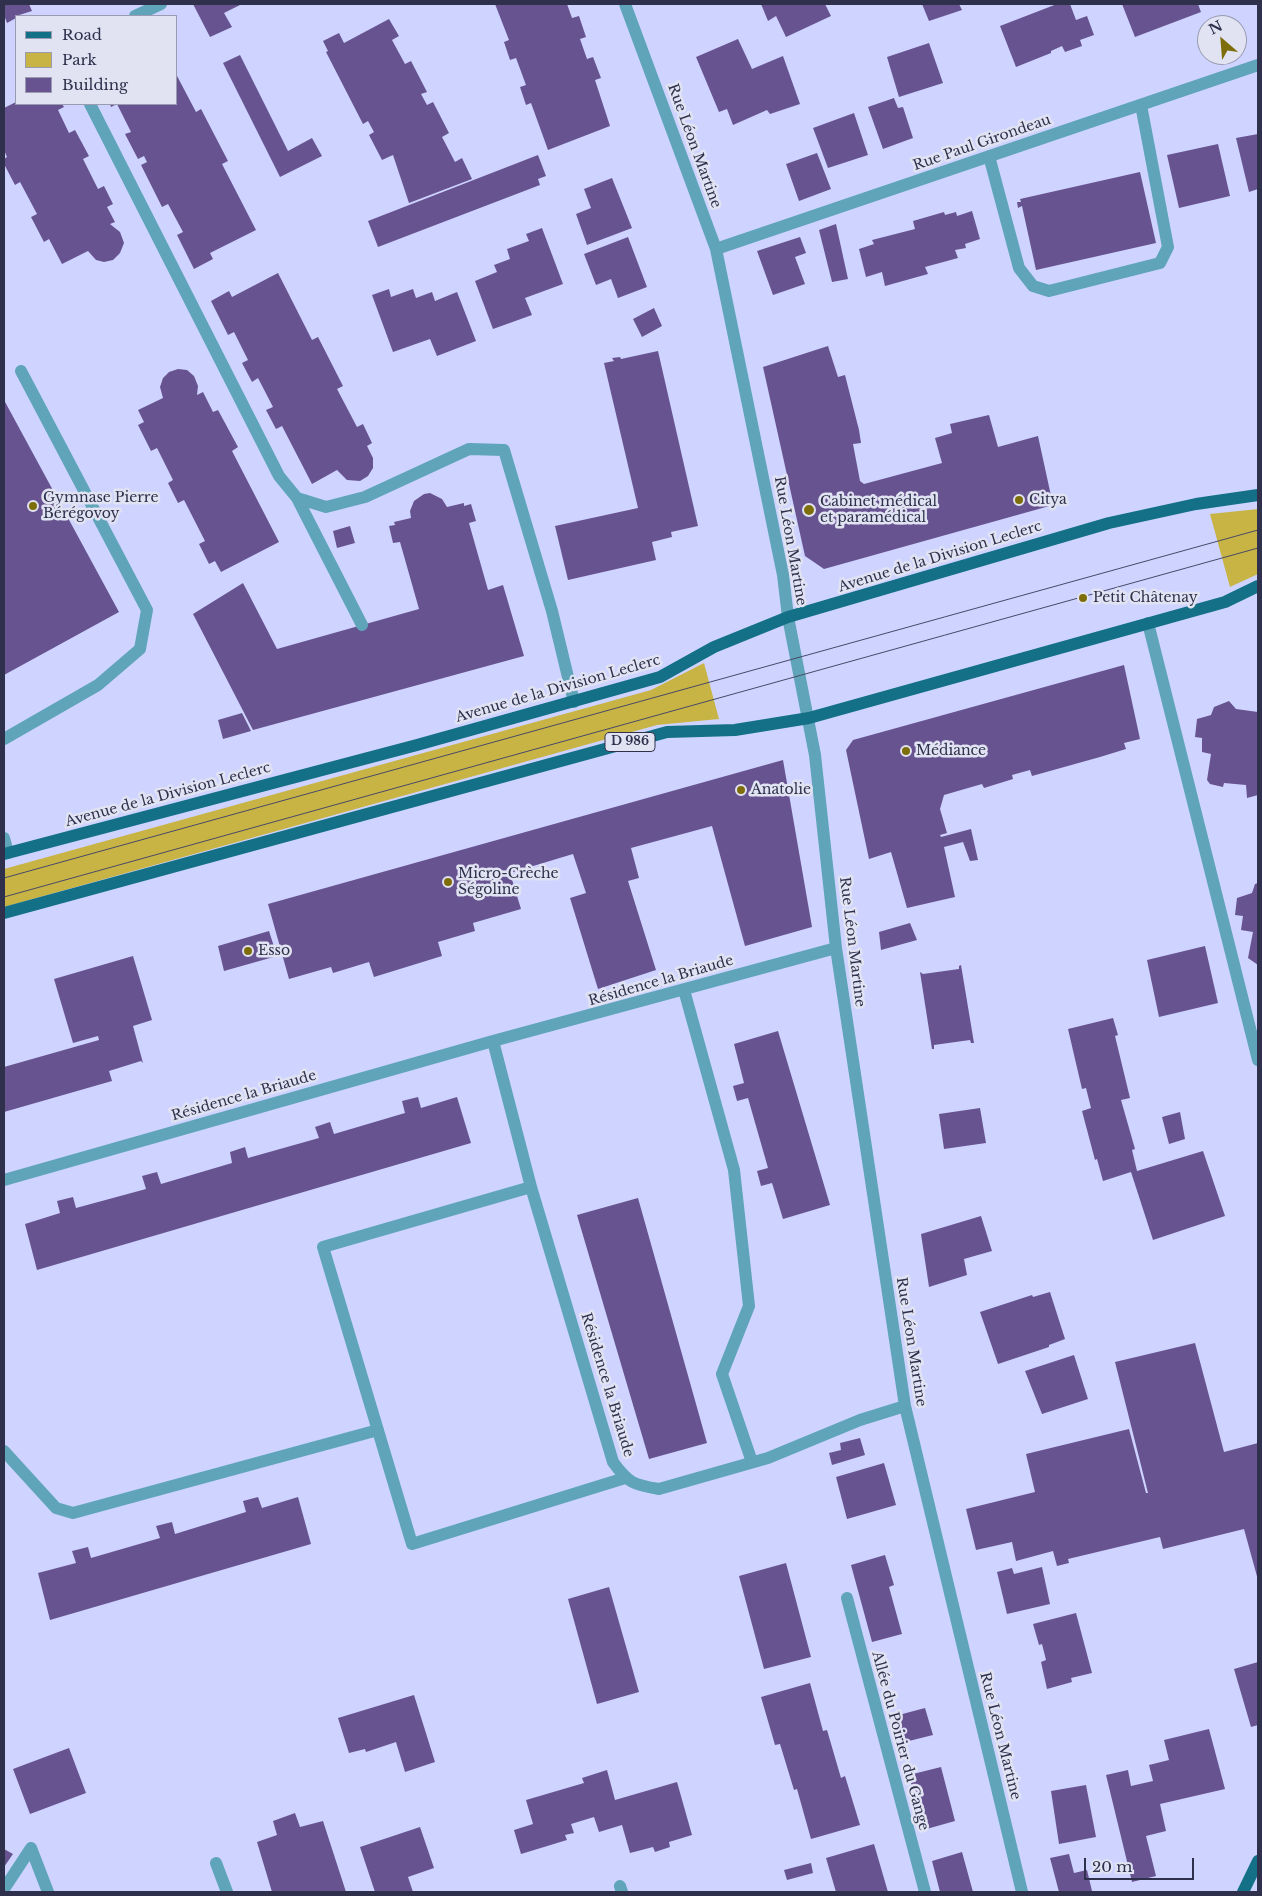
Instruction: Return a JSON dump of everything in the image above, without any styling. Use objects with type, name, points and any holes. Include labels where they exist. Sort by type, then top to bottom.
[{"type":"main road","name":"Avenue de la Division Leclerc","points":[[6,854],[574,702],[660,677],[714,647],[788,617],[1108,523],[1196,504],[1258,494]]},
{"type":"main road","name":"D 986","points":[[4,913],[667,732],[735,730],[808,718],[1225,602],[1258,586]]},
{"type":"main road","points":[[1243,1892],[1258,1861]]},
{"type":"street","points":[[137,15],[161,4]]},
{"type":"street","name":"Rue Léon Martine","points":[[625,4],[716,249],[783,575],[788,617],[815,755],[836,948],[905,1406],[1022,1892]]},
{"type":"street","name":"Rue Paul Girondeau","points":[[716,249],[1258,65]]},
{"type":"street","points":[[989,156],[1019,268],[1033,286],[1049,291],[1160,263],[1168,247],[1141,104]]},
{"type":"street","points":[[91,105],[279,476],[297,498],[362,625]]},
{"type":"street","points":[[4,739],[98,685],[140,649],[148,610],[21,371]]},
{"type":"street","points":[[297,498],[326,507],[365,497],[469,449],[504,450],[552,611],[574,702]]},
{"type":"street","points":[[1148,623],[1258,1060]]},
{"type":"street","points":[[4,838],[6,854]]},
{"type":"street","name":"Résidence la Briaude","points":[[4,1180],[493,1042],[836,948]]},
{"type":"street","points":[[684,990],[734,1170],[749,1306],[722,1374],[752,1462]]},
{"type":"street","name":"Résidence la Briaude","points":[[493,1042],[531,1187],[613,1462],[625,1478],[642,1486],[660,1489],[752,1462],[860,1420],[905,1406]]},
{"type":"street","points":[[531,1187],[323,1247],[412,1544],[625,1478]]},
{"type":"street","points":[[4,1451],[56,1508],[72,1513],[102,1507],[378,1430]]},
{"type":"street","name":"Allée du Poirier du Gange","points":[[847,1598],[925,1892]]},
{"type":"street","points":[[4,1889],[31,1848],[48,1892]]},
{"type":"street","points":[[216,1863],[227,1892]]},
{"type":"green space","points":[[1258,509],[1258,574],[1230,587],[1210,514]]},
{"type":"green space","points":[[704,663],[719,719],[657,725],[4,907],[4,869],[651,690]]},
{"type":"building","points":[[4,4],[29,4],[32,11],[15,15],[15,19],[7,23],[4,15]]},
{"type":"building","points":[[193,4],[242,4],[224,13],[232,27],[210,37]]},
{"type":"building","points":[[495,4],[567,4],[572,18],[579,16],[586,37],[580,39],[587,59],[593,57],[601,78],[595,80],[610,126],[548,150],[531,103],[526,105],[520,87],[526,85],[516,58],[510,60],[504,42],[509,40]]},
{"type":"building","points":[[761,4],[825,4],[831,16],[786,37],[776,16],[768,21]]},
{"type":"building","points":[[922,4],[959,4],[962,10],[929,21]]},
{"type":"building","points":[[1057,4],[1070,4],[1076,20],[1087,16],[1094,35],[1080,40],[1082,46],[1065,52],[1062,46],[1051,51],[1051,53],[1016,67],[1000,26]]},
{"type":"building","points":[[1122,4],[1198,4],[1201,12],[1135,37]]},
{"type":"building","points":[[389,19],[399,36],[392,40],[405,64],[411,61],[427,92],[421,94],[427,105],[433,102],[449,133],[442,137],[455,162],[462,158],[472,179],[409,203],[393,155],[382,160],[369,135],[374,132],[368,121],[363,124],[326,52],[328,51],[323,41],[339,33],[344,43]]},
{"type":"building","points":[[738,39],[752,69],[783,56],[800,104],[770,114],[767,110],[733,125],[727,109],[719,112],[696,57]]},
{"type":"building","points":[[929,43],[943,83],[899,97],[887,57]]},
{"type":"building","points":[[240,55],[288,151],[312,138],[322,156],[280,177],[223,63]]},
{"type":"building","points":[[178,78],[196,112],[201,109],[228,161],[222,164],[256,230],[210,253],[213,259],[194,269],[177,235],[183,232],[168,204],[162,207],[141,165],[147,162],[144,156],[138,159],[125,134],[131,132],[118,105],[178,105]]},
{"type":"building","points":[[894,98],[898,108],[903,107],[913,138],[883,149],[868,107]]},
{"type":"building","points":[[15,102],[15,105],[63,105],[64,107],[58,110],[69,133],[75,130],[89,156],[83,159],[98,189],[104,186],[113,204],[107,207],[115,222],[110,224],[120,232],[124,243],[120,253],[113,260],[104,262],[96,260],[88,251],[62,264],[49,239],[44,242],[31,217],[37,214],[20,182],[15,185],[4,164],[4,159],[7,157],[4,150],[4,108]]},
{"type":"building","points":[[854,113],[868,155],[828,168],[813,128]]},
{"type":"building","points":[[1258,134],[1258,189],[1249,192],[1236,138]]},
{"type":"building","points":[[1218,144],[1230,196],[1179,208],[1167,155]]},
{"type":"building","points":[[817,153],[831,189],[799,201],[786,164]]},
{"type":"building","points":[[538,155],[546,176],[538,179],[540,185],[378,247],[368,221]]},
{"type":"building","points":[[1140,172],[1156,243],[1036,270],[1022,206],[1018,208],[1017,202],[1021,202],[1020,199]]},
{"type":"building","points":[[612,178],[632,228],[587,245],[576,214],[591,208],[584,189]]},
{"type":"building","points":[[972,211],[980,239],[965,244],[966,248],[955,250],[958,258],[925,267],[928,274],[885,286],[882,272],[866,277],[859,249],[874,244],[872,240],[915,229],[913,221],[944,212],[945,215],[956,212],[957,216]]},
{"type":"building","points":[[836,224],[848,279],[832,282],[819,230]]},
{"type":"building","points":[[542,228],[563,284],[525,298],[532,315],[493,329],[475,281],[497,272],[494,265],[510,259],[507,249],[529,241],[526,234]]},
{"type":"building","points":[[628,237],[647,287],[618,298],[611,279],[596,285],[584,254]]},
{"type":"building","points":[[800,237],[806,253],[795,257],[805,284],[773,295],[757,251]]},
{"type":"building","points":[[278,273],[312,340],[318,337],[343,386],[337,389],[357,427],[363,424],[372,443],[367,446],[373,458],[373,468],[368,476],[360,481],[347,480],[337,470],[312,484],[282,426],[276,429],[266,410],[273,407],[258,378],[252,382],[242,363],[248,360],[234,332],[228,335],[211,301],[229,291],[232,297]]},
{"type":"building","points":[[389,289],[391,297],[413,289],[416,298],[432,292],[435,301],[457,292],[476,341],[437,356],[430,339],[393,352],[372,295]]},
{"type":"building","points":[[654,308],[662,326],[642,337],[633,319]]},
{"type":"building","points":[[828,346],[838,377],[845,375],[859,430],[861,443],[853,444],[860,481],[864,484],[942,463],[935,438],[952,433],[950,424],[989,415],[998,447],[1038,436],[1053,505],[824,569],[805,556],[763,367]]},
{"type":"building","points":[[658,351],[698,526],[671,532],[672,537],[652,542],[656,560],[568,580],[555,526],[638,508],[604,363],[614,361],[612,358],[620,357],[621,359]]},
{"type":"building","points":[[178,369],[187,370],[194,376],[198,386],[197,395],[203,392],[213,412],[218,410],[238,447],[232,451],[279,542],[221,572],[215,561],[209,564],[199,544],[205,541],[184,500],[178,503],[168,483],[173,480],[157,448],[151,451],[138,425],[144,422],[138,410],[163,398],[160,387],[163,378],[169,372]]},
{"type":"building","name":"Gymnase Pierre Bérégovoy","points":[[4,400],[119,612],[4,675]]},
{"type":"building","points":[[430,493],[442,499],[447,507],[464,503],[464,506],[471,504],[476,521],[469,523],[488,590],[503,585],[524,656],[253,730],[193,614],[243,583],[277,649],[419,609],[400,542],[393,543],[389,526],[395,525],[394,522],[411,518],[410,511],[414,501],[424,494]]},
{"type":"building","points":[[350,526],[355,543],[337,548],[333,531]]},
{"type":"building","points":[[1124,665],[1140,739],[1124,743],[1126,749],[1100,757],[1032,776],[1030,770],[1012,775],[1013,779],[984,788],[982,784],[944,795],[940,809],[947,833],[940,835],[941,837],[971,829],[978,860],[970,861],[963,842],[944,847],[955,897],[907,908],[891,852],[869,859],[846,750],[853,740]]},
{"type":"building","points":[[1229,701],[1236,709],[1258,712],[1258,795],[1247,798],[1246,785],[1224,783],[1223,787],[1210,784],[1207,780],[1211,754],[1202,752],[1202,738],[1195,737],[1197,719],[1211,715],[1214,707]]},
{"type":"building","points":[[242,713],[251,731],[223,739],[218,720]]},
{"type":"building","points":[[783,760],[812,927],[745,946],[712,826],[631,848],[639,878],[628,881],[656,970],[598,989],[570,898],[586,893],[573,854],[510,873],[521,909],[473,923],[475,931],[438,942],[442,956],[374,977],[369,962],[333,973],[331,967],[289,979],[268,904]]},
{"type":"building","points":[[1258,883],[1258,965],[1248,958],[1253,932],[1241,930],[1243,916],[1235,915],[1237,898],[1252,893],[1255,884]]},
{"type":"building","points":[[910,923],[917,940],[881,950],[879,932]]},
{"type":"building","name":"Esso","points":[[269,931],[277,956],[224,971],[218,946]]},
{"type":"building","points":[[1205,946],[1218,1003],[1159,1017],[1147,960]]},
{"type":"building","points":[[133,956],[152,1020],[133,1026],[143,1063],[141,1061],[109,1071],[112,1081],[4,1112],[4,1067],[99,1040],[98,1036],[73,1043],[54,979]]},
{"type":"building","points":[[961,965],[974,1043],[971,1043],[970,1040],[934,1045],[934,1049],[932,1049],[920,972],[923,974],[959,969]]},
{"type":"building","points":[[1113,1018],[1118,1035],[1115,1036],[1130,1098],[1121,1100],[1135,1149],[1132,1150],[1137,1171],[1203,1151],[1225,1216],[1153,1240],[1131,1172],[1103,1181],[1097,1159],[1095,1160],[1082,1111],[1091,1108],[1086,1088],[1082,1089],[1068,1029]]},
{"type":"building","points":[[778,1031],[830,1205],[783,1219],[772,1183],[761,1186],[757,1171],[768,1168],[748,1098],[737,1101],[733,1086],[744,1083],[734,1044]]},
{"type":"building","points":[[418,1097],[421,1108],[457,1097],[471,1143],[37,1270],[25,1224],[60,1213],[57,1201],[73,1197],[76,1208],[146,1189],[142,1176],[157,1172],[161,1184],[232,1163],[230,1152],[245,1147],[248,1158],[319,1138],[315,1127],[330,1122],[334,1134],[405,1113],[402,1101]]},
{"type":"building","points":[[980,1108],[986,1143],[944,1149],[939,1114]]},
{"type":"building","points":[[1180,1112],[1185,1139],[1169,1144],[1162,1117]]},
{"type":"building","points":[[638,1198],[707,1443],[649,1459],[577,1215]]},
{"type":"building","points":[[981,1216],[992,1251],[964,1259],[967,1275],[929,1287],[921,1234]]},
{"type":"building","points":[[1050,1292],[1065,1339],[1049,1345],[1049,1347],[998,1364],[980,1312],[1032,1295],[1033,1297]]},
{"type":"building","points":[[1195,1343],[1224,1452],[1258,1443],[1258,1580],[1244,1529],[1163,1549],[1160,1537],[1068,1559],[1069,1563],[1057,1566],[1053,1551],[1016,1561],[1012,1542],[976,1550],[966,1509],[1035,1492],[1026,1454],[1129,1429],[1146,1493],[1148,1493],[1115,1362]]},
{"type":"building","points":[[1074,1355],[1088,1399],[1042,1414],[1025,1371]]},
{"type":"building","points":[[860,1438],[865,1455],[832,1465],[829,1453],[841,1450],[840,1443]]},
{"type":"building","points":[[884,1463],[896,1505],[847,1519],[836,1477]]},
{"type":"building","points":[[258,1497],[262,1508],[298,1497],[311,1544],[50,1620],[38,1573],[76,1563],[72,1551],[88,1547],[91,1558],[160,1538],[156,1526],[172,1522],[175,1534],[246,1512],[243,1501]]},
{"type":"building","points":[[885,1555],[894,1585],[889,1587],[902,1634],[872,1642],[851,1565]]},
{"type":"building","points":[[786,1563],[811,1657],[764,1669],[739,1576]]},
{"type":"building","points":[[1042,1567],[1050,1604],[1007,1614],[997,1572],[1012,1568],[1014,1574]]},
{"type":"building","points":[[609,1587],[639,1692],[597,1704],[568,1599]]},
{"type":"building","points":[[1076,1613],[1092,1673],[1071,1678],[1072,1682],[1047,1689],[1041,1662],[1046,1660],[1042,1644],[1039,1645],[1033,1624]]},
{"type":"building","points":[[1258,1662],[1258,1725],[1251,1727],[1234,1669]]},
{"type":"building","points":[[810,1683],[823,1731],[827,1730],[841,1778],[845,1776],[860,1825],[811,1839],[797,1789],[794,1790],[780,1744],[775,1745],[761,1697]]},
{"type":"building","points":[[414,1695],[435,1762],[405,1772],[396,1742],[366,1752],[365,1749],[349,1753],[338,1718]]},
{"type":"building","points":[[925,1708],[933,1735],[901,1743],[895,1716]]},
{"type":"building","points":[[1209,1729],[1225,1789],[1160,1804],[1166,1831],[1146,1836],[1156,1876],[1132,1882],[1106,1775],[1128,1770],[1131,1786],[1153,1781],[1149,1765],[1169,1760],[1164,1740]]},
{"type":"building","points":[[69,1748],[86,1793],[30,1814],[13,1769]]},
{"type":"building","points":[[941,1767],[955,1821],[923,1830],[909,1775]]},
{"type":"building","points":[[607,1770],[615,1800],[677,1782],[692,1835],[669,1842],[670,1847],[655,1852],[653,1847],[630,1853],[622,1825],[599,1832],[594,1817],[571,1824],[574,1833],[565,1835],[567,1840],[521,1854],[514,1830],[533,1824],[526,1800],[584,1783],[582,1778]]},
{"type":"building","points":[[1086,1785],[1096,1837],[1059,1844],[1051,1791]]},
{"type":"building","points":[[295,1813],[300,1827],[323,1821],[346,1892],[272,1892],[257,1842],[277,1835],[273,1821]]},
{"type":"building","points":[[420,1827],[434,1868],[408,1877],[413,1892],[375,1892],[360,1847]]},
{"type":"building","points":[[874,1844],[888,1892],[836,1892],[826,1858]]},
{"type":"building","points":[[4,1849],[13,1854],[4,1867]]},
{"type":"building","points":[[962,1852],[973,1892],[940,1892],[932,1861]]},
{"type":"building","points":[[1069,1854],[1074,1873],[1087,1870],[1092,1891],[1059,1892],[1050,1858]]},
{"type":"building","points":[[811,1863],[813,1873],[787,1880],[784,1870]]},
{"type":"tram line","points":[[4,878],[1258,530]]},
{"type":"tram line","points":[[4,897],[1258,548]]},
{"type":"place","name":"Citya","points":[[1019,500]]},
{"type":"place","name":"Gymnase Pierre Bérégovoy","points":[[33,506]]},
{"type":"place","name":"Cabinet médical et paramédical","points":[[809,510]]},
{"type":"place","name":"Petit Châtenay","points":[[1083,598]]},
{"type":"place","name":"Médiance","points":[[906,751]]},
{"type":"place","name":"Anatolie","points":[[741,790]]},
{"type":"place","name":"Micro-Crèche Ségoline","points":[[448,882]]},
{"type":"place","name":"Esso","points":[[248,951]]}]
